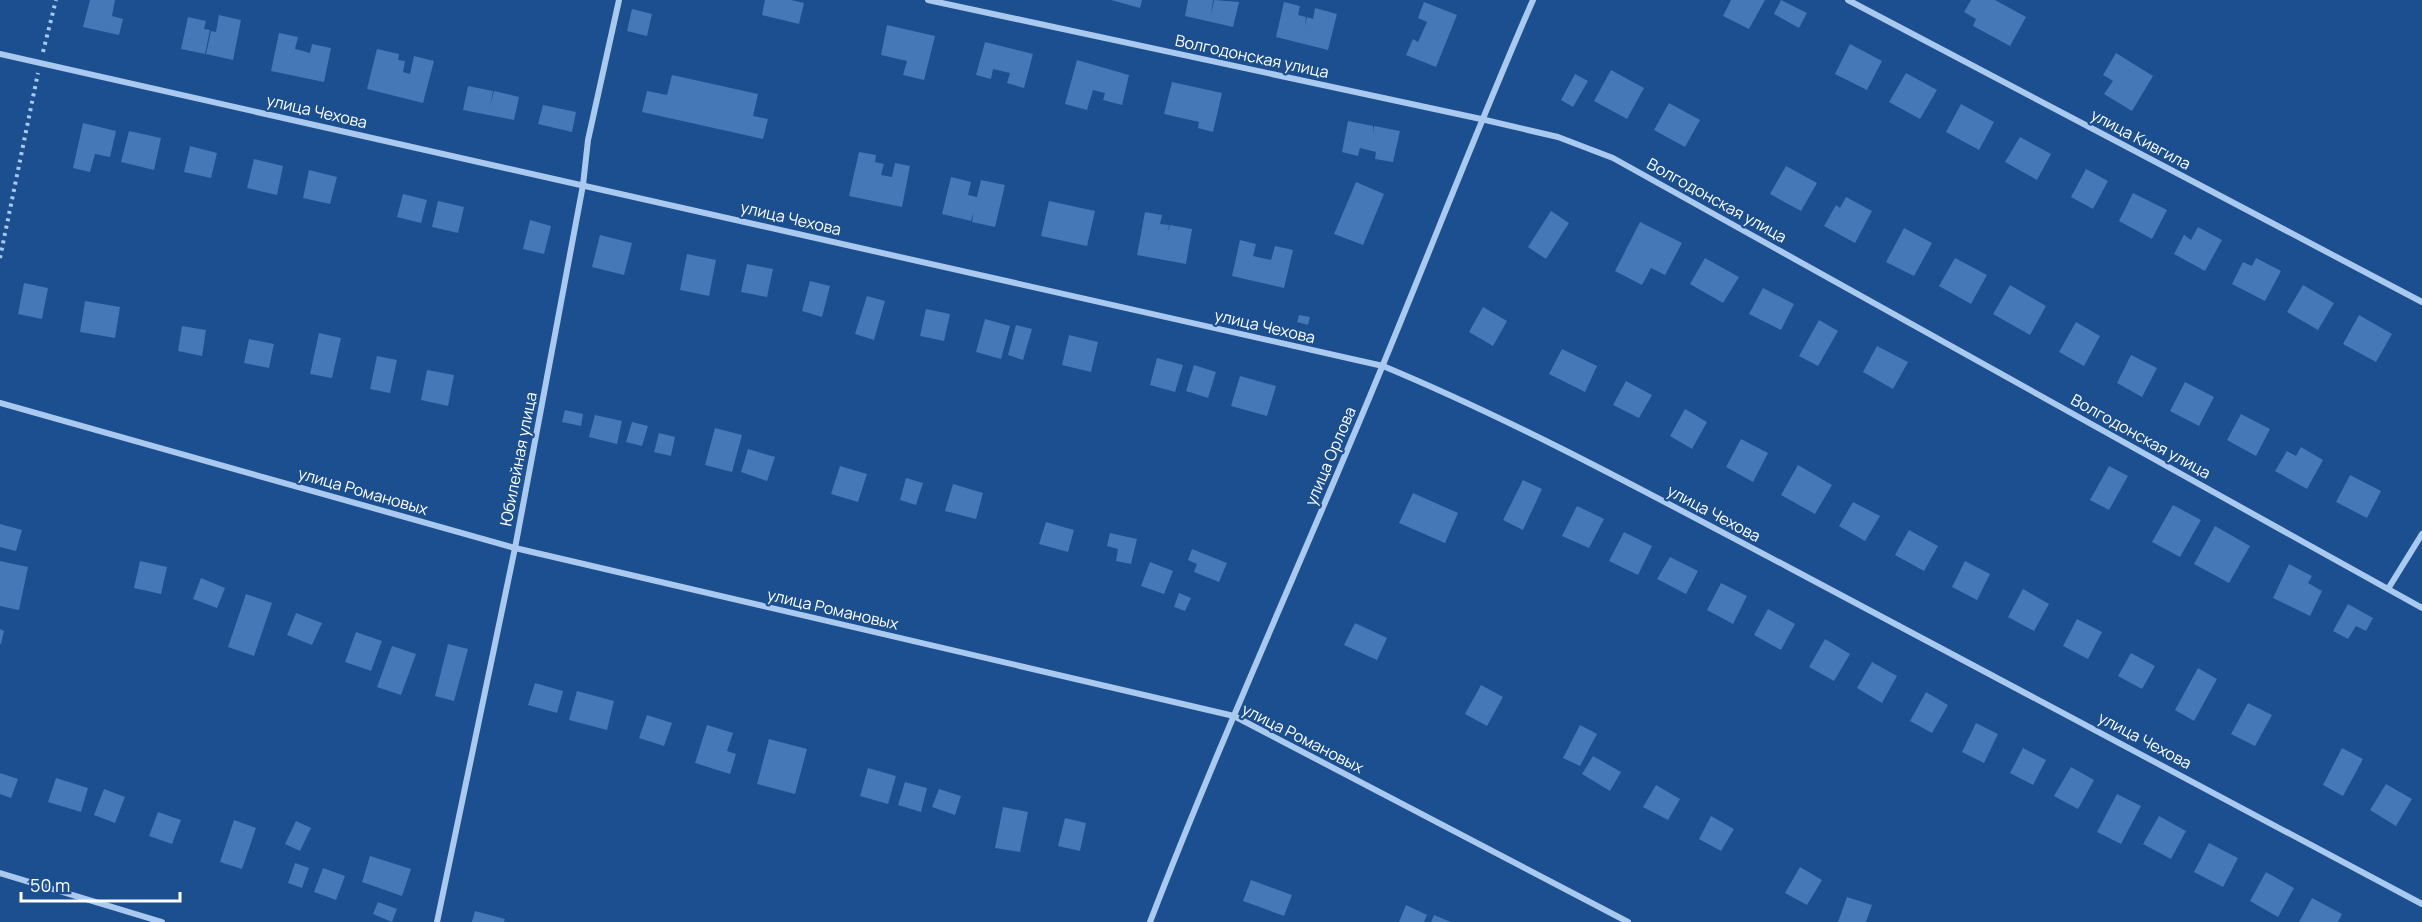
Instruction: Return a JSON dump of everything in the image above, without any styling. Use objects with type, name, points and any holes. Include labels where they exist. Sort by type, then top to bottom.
[{"type":"street","name":"Юбилейная улица","points":[[437,922],[515,548],[583,185],[588,140],[619,0]]},
{"type":"street","name":"Волгодонская улица","points":[[928,0],[1481,119],[1558,137],[1613,158],[2422,608]]},
{"type":"street","name":"улица Орлова","points":[[1150,922],[1201,790],[1383,366],[1481,119],[1533,0]]},
{"type":"street","name":"улица Кивгила","points":[[1848,0],[2422,302]]},
{"type":"street","name":"улица Чехова","points":[[0,54],[1383,366],[1447,393],[1560,448],[1997,676],[2422,904]]},
{"type":"street","name":"улица Романовых","points":[[0,403],[515,548],[1234,716],[1628,922]]},
{"type":"street","points":[[2388,589],[2422,534]]},
{"type":"street","points":[[0,873],[162,922]]},
{"type":"path","points":[[0,258],[40,63],[56,0]]},
{"type":"building","points":[[90,0],[115,0],[112,16],[123,19],[119,35],[83,27]]},
{"type":"building","points":[[765,0],[791,0],[804,3],[799,24],[762,15]]},
{"type":"building","points":[[1111,0],[1142,0],[1140,8]]},
{"type":"building","points":[[1188,0],[1213,0],[1211,15],[1214,0],[1239,2],[1233,27],[1185,16]]},
{"type":"building","points":[[1731,0],[1765,0],[1749,29],[1723,16]]},
{"type":"building","points":[[1781,0],[1807,13],[1799,28],[1774,14]]},
{"type":"building","points":[[1971,0],[1995,0],[2026,17],[2010,46],[1973,26],[1976,19],[1964,12]]},
{"type":"building","points":[[1284,2],[1300,6],[1298,15],[1306,17],[1305,26],[1307,17],[1313,19],[1315,8],[1337,14],[1328,50],[1276,37]]},
{"type":"building","points":[[1424,2],[1457,15],[1436,67],[1406,55],[1413,39],[1418,42],[1427,22],[1418,18]]},
{"type":"building","points":[[632,9],[652,14],[647,36],[627,31]]},
{"type":"building","points":[[219,15],[241,20],[233,60],[206,54],[211,31],[216,32]]},
{"type":"building","points":[[188,17],[206,21],[204,29],[210,30],[205,54],[181,49]]},
{"type":"building","points":[[887,25],[935,36],[924,80],[903,75],[907,61],[881,55]]},
{"type":"building","points":[[279,33],[298,37],[295,49],[310,53],[312,44],[331,48],[324,82],[271,71]]},
{"type":"building","points":[[985,42],[1033,54],[1024,88],[1007,83],[1010,73],[993,69],[991,79],[976,75]]},
{"type":"building","points":[[1850,44],[1882,61],[1867,90],[1835,74]]},
{"type":"building","points":[[377,49],[399,54],[398,60],[405,61],[403,72],[410,74],[414,56],[434,61],[423,103],[367,89]]},
{"type":"building","points":[[2116,53],[2153,76],[2132,111],[2104,94],[2113,81],[2103,75]]},
{"type":"building","points":[[1077,60],[1129,75],[1122,105],[1103,100],[1105,93],[1093,90],[1087,110],[1065,104]]},
{"type":"building","points":[[1611,70],[1644,88],[1627,119],[1594,101]]},
{"type":"building","points":[[1906,73],[1937,90],[1920,119],[1889,102]]},
{"type":"building","points":[[1575,74],[1588,81],[1573,107],[1561,100]]},
{"type":"building","points":[[672,75],[758,94],[753,116],[768,119],[763,139],[642,112],[647,91],[667,95]]},
{"type":"building","points":[[1172,82],[1222,93],[1213,132],[1198,128],[1199,122],[1164,114]]},
{"type":"building","points":[[468,86],[493,91],[490,106],[494,91],[519,97],[514,120],[463,110]]},
{"type":"building","points":[[1669,103],[1700,120],[1685,147],[1654,130]]},
{"type":"building","points":[[1961,104],[1994,122],[1979,150],[1946,132]]},
{"type":"building","points":[[543,105],[576,112],[572,132],[538,124]]},
{"type":"building","points":[[1348,121],[1373,126],[1373,133],[1374,126],[1400,131],[1393,162],[1375,159],[1376,152],[1360,148],[1358,156],[1342,152]]},
{"type":"building","points":[[83,123],[116,131],[110,157],[95,154],[90,172],[73,168]]},
{"type":"building","points":[[129,131],[161,138],[154,170],[121,162]]},
{"type":"building","points":[[2020,137],[2051,154],[2037,180],[2005,162]]},
{"type":"building","points":[[190,146],[217,153],[211,178],[184,172]]},
{"type":"building","points":[[859,152],[876,155],[875,162],[884,164],[881,175],[892,177],[895,163],[910,166],[902,207],[849,196]]},
{"type":"building","points":[[254,159],[283,166],[277,195],[247,188]]},
{"type":"building","points":[[1786,166],[1817,183],[1801,211],[1770,194]]},
{"type":"building","points":[[2086,169],[2108,181],[2093,209],[2071,197]]},
{"type":"building","points":[[309,170],[337,177],[330,204],[303,198]]},
{"type":"building","points":[[951,177],[971,182],[968,195],[977,197],[981,180],[1005,185],[995,227],[972,222],[974,212],[971,221],[942,214]]},
{"type":"building","points":[[1356,182],[1384,194],[1363,245],[1334,234]]},
{"type":"building","points":[[2133,193],[2167,210],[2152,239],[2119,221]]},
{"type":"building","points":[[403,194],[427,200],[421,223],[397,217]]},
{"type":"building","points":[[1846,197],[1872,211],[1855,243],[1824,226],[1836,205],[1840,208]]},
{"type":"building","points":[[438,201],[464,207],[458,233],[432,227]]},
{"type":"building","points":[[1049,201],[1095,211],[1087,246],[1041,236]]},
{"type":"building","points":[[1551,211],[1569,223],[1546,259],[1528,247]]},
{"type":"building","points":[[1145,212],[1162,215],[1160,224],[1169,225],[1168,232],[1170,225],[1192,229],[1186,264],[1137,255]]},
{"type":"building","points":[[530,220],[551,226],[544,254],[523,249]]},
{"type":"building","points":[[1640,222],[1682,243],[1665,275],[1651,268],[1642,285],[1615,271]]},
{"type":"building","points":[[2198,227],[2222,240],[2205,271],[2174,254],[2184,235],[2191,240]]},
{"type":"building","points":[[1904,228],[1932,243],[1914,276],[1886,262]]},
{"type":"building","points":[[600,235],[632,243],[624,275],[592,267]]},
{"type":"building","points":[[1240,240],[1256,244],[1253,256],[1271,260],[1275,246],[1293,250],[1284,288],[1232,276]]},
{"type":"building","points":[[687,254],[716,260],[709,296],[680,290]]},
{"type":"building","points":[[1705,258],[1739,277],[1723,303],[1690,284]]},
{"type":"building","points":[[1955,258],[1987,275],[1971,304],[1939,286]]},
{"type":"building","points":[[2256,258],[2281,271],[2265,301],[2232,284],[2243,262],[2252,266]]},
{"type":"building","points":[[747,264],[773,269],[767,297],[741,292]]},
{"type":"building","points":[[810,281],[830,286],[822,317],[802,311]]},
{"type":"building","points":[[24,283],[48,288],[42,319],[18,314]]},
{"type":"building","points":[[2010,285],[2046,306],[2030,335],[1993,314]]},
{"type":"building","points":[[2303,285],[2334,303],[2318,330],[2287,312]]},
{"type":"building","points":[[1763,288],[1794,304],[1781,330],[1749,314]]},
{"type":"building","points":[[867,296],[885,301],[874,340],[855,334]]},
{"type":"building","points":[[85,301],[120,307],[115,338],[80,332]]},
{"type":"building","points":[[1483,307],[1507,321],[1493,346],[1469,332]]},
{"type":"building","points":[[926,309],[950,314],[944,341],[920,336]]},
{"type":"building","points":[[1299,315],[1310,317],[1308,325],[1297,322]]},
{"type":"building","points":[[2359,315],[2392,334],[2376,362],[2343,344]]},
{"type":"building","points":[[985,319],[1010,326],[1001,359],[976,352]]},
{"type":"building","points":[[1819,320],[1838,331],[1818,366],[1799,356]]},
{"type":"building","points":[[2076,322],[2100,336],[2084,366],[2059,352]]},
{"type":"building","points":[[1016,325],[1032,329],[1023,360],[1008,355]]},
{"type":"building","points":[[182,326],[206,330],[202,356],[178,351]]},
{"type":"building","points":[[319,333],[341,338],[332,378],[310,374]]},
{"type":"building","points":[[1069,335],[1098,342],[1091,372],[1062,365]]},
{"type":"building","points":[[249,339],[274,344],[269,368],[244,363]]},
{"type":"building","points":[[1877,346],[1908,362],[1893,389],[1863,372]]},
{"type":"building","points":[[1562,349],[1597,366],[1585,392],[1549,374]]},
{"type":"building","points":[[2131,355],[2157,368],[2142,397],[2117,383]]},
{"type":"building","points":[[377,356],[397,360],[390,393],[370,389]]},
{"type":"building","points":[[1157,358],[1183,365],[1175,392],[1150,385]]},
{"type":"building","points":[[1194,365],[1216,372],[1208,398],[1186,391]]},
{"type":"building","points":[[427,370],[454,375],[448,406],[421,400]]},
{"type":"building","points":[[1240,376],[1276,386],[1267,416],[1231,406]]},
{"type":"building","points":[[1626,381],[1652,395],[1639,418],[1613,405]]},
{"type":"building","points":[[2185,382],[2214,397],[2199,426],[2170,411]]},
{"type":"building","points":[[1685,409],[1707,422],[1692,449],[1670,436]]},
{"type":"building","points":[[565,410],[583,414],[581,426],[562,422]]},
{"type":"building","points":[[2241,414],[2270,429],[2256,456],[2227,440]]},
{"type":"building","points":[[595,415],[622,421],[617,444],[589,437]]},
{"type":"building","points":[[632,422],[648,426],[642,446],[626,442]]},
{"type":"building","points":[[715,428],[742,435],[732,472],[705,465]]},
{"type":"building","points":[[659,433],[675,437],[671,456],[654,452]]},
{"type":"building","points":[[1741,439],[1768,453],[1753,482],[1726,467]]},
{"type":"building","points":[[2301,447],[2323,460],[2307,489],[2275,471],[2287,451],[2296,456]]},
{"type":"building","points":[[748,449],[775,457],[767,481],[741,472]]},
{"type":"building","points":[[1798,465],[1832,485],[1815,514],[1781,495]]},
{"type":"building","points":[[840,466],[867,474],[858,502],[831,494]]},
{"type":"building","points":[[2109,466],[2128,476],[2109,510],[2090,500]]},
{"type":"building","points":[[2350,475],[2381,491],[2367,518],[2336,502]]},
{"type":"building","points":[[906,478],[923,483],[916,505],[900,500]]},
{"type":"building","points":[[1523,480],[1542,489],[1523,530],[1503,520]]},
{"type":"building","points":[[953,484],[983,493],[976,519],[945,511]]},
{"type":"building","points":[[1413,493],[1458,513],[1445,543],[1399,523]]},
{"type":"building","points":[[1853,502],[1880,516],[1865,541],[1839,526]]},
{"type":"building","points":[[2173,505],[2201,520],[2180,557],[2152,542]]},
{"type":"building","points":[[1577,506],[1604,519],[1589,548],[1562,536]]},
{"type":"building","points":[[1046,522],[1074,530],[1068,552],[1039,544]]},
{"type":"building","points":[[0,524],[22,530],[16,551],[0,547]]},
{"type":"building","points":[[2215,526],[2250,546],[2229,583],[2194,564]]},
{"type":"building","points":[[1909,530],[1938,546],[1924,571],[1895,555]]},
{"type":"building","points":[[1624,532],[1652,546],[1638,575],[1609,561]]},
{"type":"building","points":[[1110,533],[1137,539],[1131,564],[1116,561],[1118,549],[1107,546]]},
{"type":"building","points":[[1192,549],[1227,563],[1219,582],[1194,572],[1197,564],[1188,560]]},
{"type":"building","points":[[1670,557],[1698,571],[1686,594],[1657,579]]},
{"type":"building","points":[[0,561],[28,567],[19,610],[0,606]]},
{"type":"building","points":[[140,561],[167,567],[161,594],[134,588]]},
{"type":"building","points":[[1965,561],[1990,574],[1977,600],[1952,587]]},
{"type":"building","points":[[1150,562],[1173,571],[1164,594],[1141,586]]},
{"type":"building","points":[[2289,564],[2312,576],[2308,583],[2322,591],[2310,616],[2273,598]]},
{"type":"building","points":[[201,578],[225,588],[217,608],[193,599]]},
{"type":"building","points":[[1721,583],[1747,596],[1733,624],[1707,610]]},
{"type":"building","points":[[2023,589],[2049,604],[2034,631],[2008,617]]},
{"type":"building","points":[[1179,593],[1191,598],[1185,611],[1174,607]]},
{"type":"building","points":[[246,594],[272,603],[254,656],[228,647]]},
{"type":"building","points":[[2348,604],[2373,618],[2366,631],[2356,626],[2348,639],[2333,631]]},
{"type":"building","points":[[1768,609],[1795,624],[1781,650],[1754,635]]},
{"type":"building","points":[[296,613],[322,623],[312,645],[287,635]]},
{"type":"building","points":[[2077,619],[2102,632],[2088,659],[2063,646]]},
{"type":"building","points":[[1355,623],[1387,638],[1377,660],[1344,645]]},
{"type":"building","points":[[0,629],[4,631],[1,644],[0,644]]},
{"type":"building","points":[[356,632],[382,641],[371,671],[345,662]]},
{"type":"building","points":[[1825,639],[1850,654],[1834,681],[1809,667]]},
{"type":"building","points":[[448,644],[468,649],[454,701],[435,696]]},
{"type":"building","points":[[392,646],[416,654],[401,695],[377,687]]},
{"type":"building","points":[[2131,653],[2155,666],[2142,689],[2118,676]]},
{"type":"building","points":[[1872,662],[1897,676],[1882,703],[1857,688]]},
{"type":"building","points":[[2198,668],[2217,679],[2194,721],[2175,710]]},
{"type":"building","points":[[535,683],[563,691],[557,713],[528,705]]},
{"type":"building","points":[[1481,685],[1503,697],[1487,726],[1465,714]]},
{"type":"building","points":[[577,691],[614,701],[607,730],[569,720]]},
{"type":"building","points":[[1926,692],[1948,705],[1932,733],[1910,721]]},
{"type":"building","points":[[2248,703],[2272,715],[2255,746],[2231,734]]},
{"type":"building","points":[[647,715],[672,723],[664,746],[639,738]]},
{"type":"building","points":[[1976,723],[1998,734],[1984,763],[1962,752]]},
{"type":"building","points":[[707,725],[733,733],[727,751],[736,754],[730,774],[695,763]]},
{"type":"building","points":[[1580,725],[1597,734],[1580,766],[1563,758]]},
{"type":"building","points":[[769,739],[807,749],[795,794],[757,784]]},
{"type":"building","points":[[2023,748],[2046,760],[2033,785],[2010,773]]},
{"type":"building","points":[[2342,748],[2363,759],[2343,796],[2323,785]]},
{"type":"building","points":[[1593,756],[1621,772],[1610,791],[1582,774]]},
{"type":"building","points":[[2071,767],[2094,780],[2078,809],[2054,796]]},
{"type":"building","points":[[868,768],[896,776],[888,804],[860,796]]},
{"type":"building","points":[[0,773],[18,779],[11,798],[0,794]]},
{"type":"building","points":[[56,778],[88,788],[81,812],[48,802]]},
{"type":"building","points":[[905,782],[927,788],[921,812],[898,805]]},
{"type":"building","points":[[2386,784],[2412,799],[2396,826],[2370,810]]},
{"type":"building","points":[[1656,785],[1680,799],[1668,820],[1643,807]]},
{"type":"building","points":[[104,789],[125,797],[115,823],[94,815]]},
{"type":"building","points":[[939,789],[961,796],[955,815],[932,807]]},
{"type":"building","points":[[2117,794],[2141,806],[2121,844],[2097,832]]},
{"type":"building","points":[[1003,807],[1028,812],[1020,852],[995,848]]},
{"type":"building","points":[[158,812],[181,820],[172,844],[149,836]]},
{"type":"building","points":[[1711,816],[1734,829],[1721,851],[1699,839]]},
{"type":"building","points":[[2159,816],[2186,831],[2171,859],[2143,844]]},
{"type":"building","points":[[1065,818],[1086,823],[1080,851],[1058,846]]},
{"type":"building","points":[[234,820],[256,828],[242,869],[220,862]]},
{"type":"building","points":[[296,821],[311,828],[300,851],[285,844]]},
{"type":"building","points":[[2209,843],[2238,858],[2223,887],[2194,872]]},
{"type":"building","points":[[370,856],[411,869],[402,896],[362,882]]},
{"type":"building","points":[[295,863],[309,868],[302,888],[288,883]]},
{"type":"building","points":[[1800,867],[1822,880],[1807,905],[1785,893]]},
{"type":"building","points":[[323,868],[345,876],[336,900],[314,892]]},
{"type":"building","points":[[2266,872],[2294,888],[2278,917],[2250,901]]},
{"type":"building","points":[[1251,880],[1292,895],[1284,916],[1243,901]]},
{"type":"building","points":[[1847,897],[1872,905],[1866,922],[1838,922]]},
{"type":"building","points":[[2312,898],[2342,914],[2338,922],[2299,922]]},
{"type":"building","points":[[378,902],[397,909],[392,922],[373,914]]},
{"type":"building","points":[[1406,905],[1427,915],[1424,922],[1399,922]]},
{"type":"building","points":[[475,911],[505,919],[504,922],[472,922]]},
{"type":"building","points":[[1434,915],[1451,922],[1431,922]]}]
